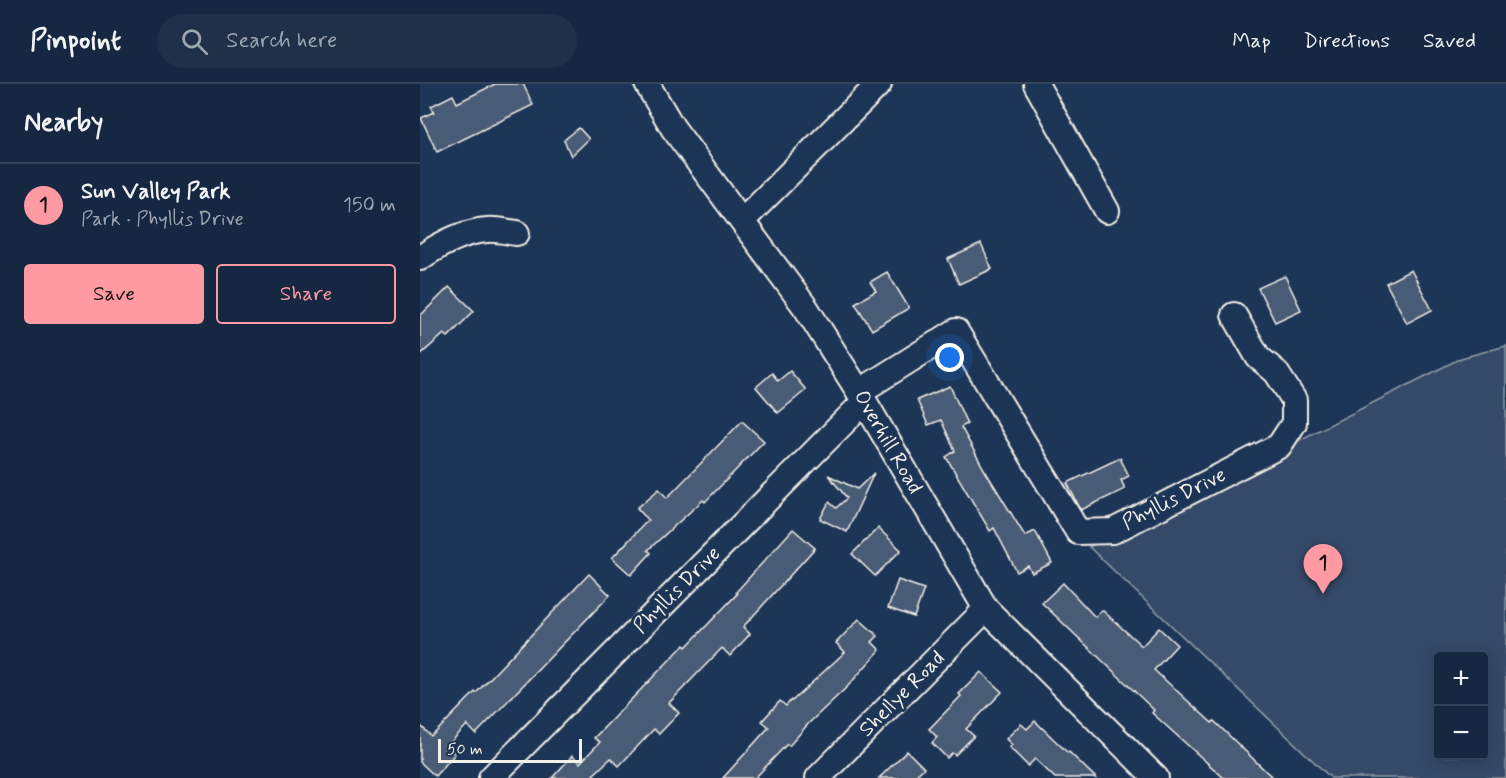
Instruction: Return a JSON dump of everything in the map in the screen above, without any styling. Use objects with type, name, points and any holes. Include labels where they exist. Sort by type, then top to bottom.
[{"type":"street","name":"Overhill Road","points":[[647,84],[673,128],[806,309],[862,397],[986,609],[1156,778]]},
{"type":"street","points":[[742,221],[879,84]]},
{"type":"street","points":[[1036,84],[1107,211]]},
{"type":"street","points":[[420,258],[438,245],[459,236],[487,230],[517,233]]},
{"type":"street","name":"Phyllis Drive","points":[[491,778],[862,397],[956,331],[1077,532],[1113,531],[1280,446],[1294,423],[1294,400],[1276,372],[1258,357],[1234,315]]},
{"type":"street","name":"Shellye Road","points":[[818,778],[986,609]]},
{"type":"shaded area","points":[[1506,346],[1506,778],[1331,778],[1089,547],[1461,358]]},
{"type":"building","points":[[495,84],[523,84],[533,105],[437,152],[421,118],[434,112],[431,106],[453,95],[457,103]]},
{"type":"building","points":[[579,128],[589,139],[571,156],[564,140]]},
{"type":"building","points":[[981,244],[992,269],[959,284],[948,259]]},
{"type":"building","points":[[1411,270],[1432,310],[1407,323],[1386,283]]},
{"type":"building","points":[[887,272],[909,308],[872,330],[855,303],[876,291],[870,282]]},
{"type":"building","points":[[1285,276],[1301,310],[1275,322],[1258,288]]},
{"type":"building","points":[[449,287],[474,311],[448,337],[444,334],[420,355],[420,316]]},
{"type":"building","points":[[790,371],[806,390],[778,413],[756,387],[772,373],[778,381]]},
{"type":"building","points":[[950,386],[967,424],[961,427],[984,469],[1025,536],[1035,531],[1052,563],[1032,573],[1028,566],[1017,572],[994,528],[990,531],[946,457],[955,451],[941,420],[928,425],[917,400]]},
{"type":"building","points":[[742,421],[764,441],[705,502],[703,500],[648,550],[651,553],[631,575],[612,558],[648,520],[637,508],[659,489],[667,498]]},
{"type":"building","points":[[1120,458],[1129,476],[1121,480],[1125,489],[1081,510],[1067,483]]},
{"type":"building","points":[[874,473],[847,532],[820,519],[829,502],[836,508],[847,498],[828,475],[857,489]]},
{"type":"building","points":[[878,528],[901,550],[875,576],[852,554]]},
{"type":"building","points":[[793,529],[815,548],[743,627],[750,634],[730,656],[722,648],[669,703],[679,713],[659,734],[654,729],[619,766],[611,758],[593,775],[596,778],[552,778],[572,756],[580,763],[600,742],[594,738],[737,594],[736,592]]},
{"type":"building","points":[[589,574],[610,595],[476,734],[467,725],[447,746],[455,754],[435,776],[420,762],[420,725],[431,736],[437,731]]},
{"type":"building","points":[[898,580],[924,589],[914,617],[888,608]]},
{"type":"building","points":[[1063,583],[1095,617],[1102,610],[1142,646],[1159,628],[1177,645],[1154,670],[1212,723],[1214,721],[1273,778],[1224,778],[1152,713],[1154,710],[1042,603]]},
{"type":"building","points":[[859,619],[878,636],[872,642],[880,650],[848,686],[755,778],[723,778],[769,727],[762,721],[780,701],[786,706],[845,652],[836,643]]},
{"type":"building","points":[[981,672],[1002,692],[966,729],[974,736],[955,755],[952,753],[947,758],[932,743],[937,737],[929,729]]},
{"type":"building","points":[[1035,721],[1096,778],[1055,778],[1035,759],[1028,766],[1009,747],[1012,745],[1006,739],[1021,724],[1027,729]]},
{"type":"building","points":[[907,751],[924,768],[913,778],[879,778]]},
{"type":"place","name":"Sun Valley Park","points":[[1323,594]]}]
